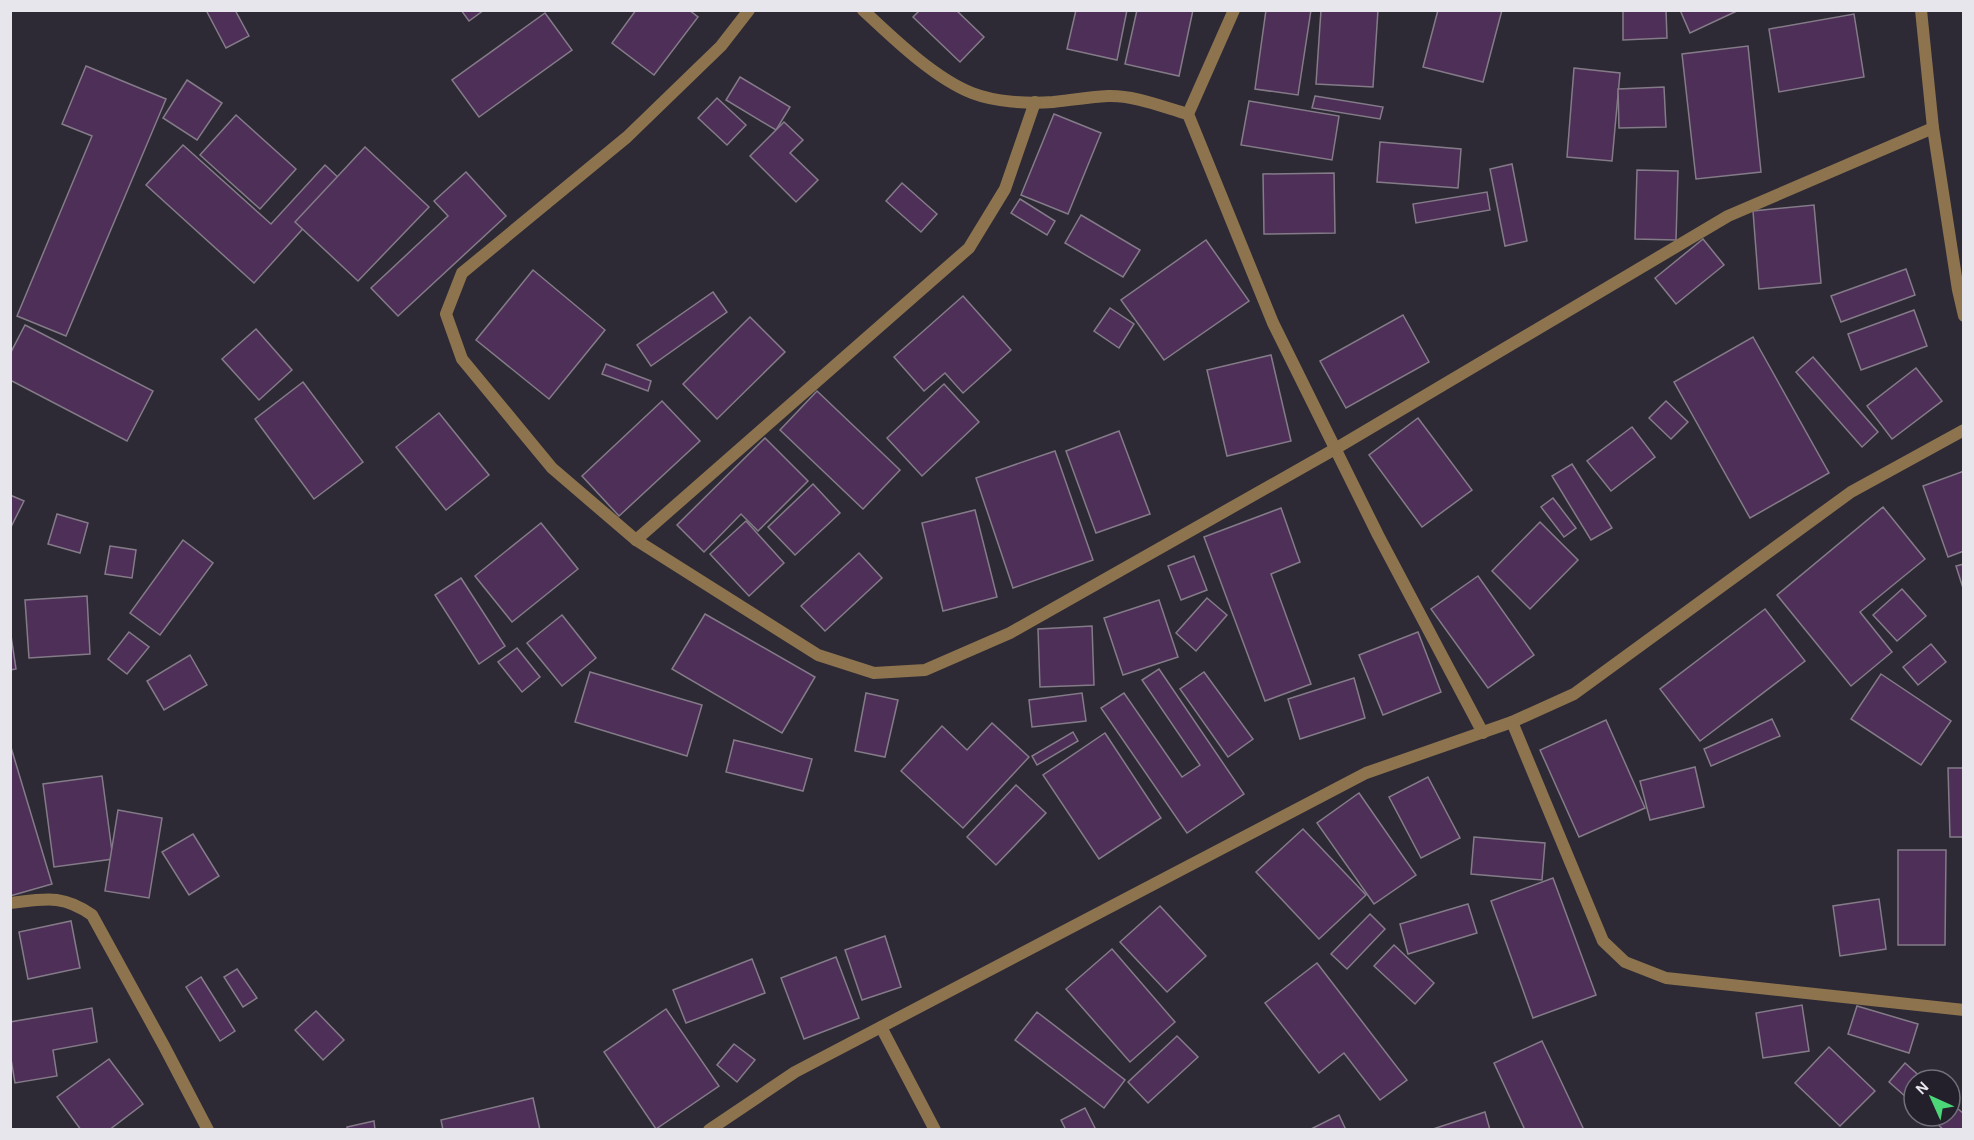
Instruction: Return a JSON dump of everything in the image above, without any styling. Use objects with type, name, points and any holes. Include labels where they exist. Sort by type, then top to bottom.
[{"type":"street","points":[[748,10],[721,46],[627,137],[462,273],[446,314],[462,359],[552,468],[636,540],[818,655],[874,673],[925,670],[1010,633],[1335,449],[1728,216],[1933,128]]},
{"type":"street","points":[[863,10],[905,50],[972,93],[1005,100],[1035,102],[1110,96],[1136,100],[1188,114]]},
{"type":"street","points":[[1234,10],[1188,114],[1273,323],[1384,546],[1483,733]]},
{"type":"street","points":[[1922,10],[1933,128],[1964,316]]},
{"type":"street","points":[[636,540],[969,248],[1005,189],[1035,102]]},
{"type":"street","points":[[709,1130],[795,1072],[1366,772],[1483,733],[1574,694],[1851,492],[1964,430]]},
{"type":"street","points":[[1512,722],[1602,941],[1625,963],[1666,978],[1964,1010]]},
{"type":"street","points":[[10,903],[56,898],[79,906],[92,915],[208,1130]]},
{"type":"street","points":[[881,1027],[935,1130]]},
{"type":"building","points":[[206,10],[235,10],[249,36],[226,48]]},
{"type":"building","points":[[461,10],[484,10],[469,21]]},
{"type":"building","points":[[636,10],[689,10],[698,17],[654,75],[612,43]]},
{"type":"building","points":[[920,10],[956,10],[984,37],[960,62],[913,17]]},
{"type":"building","points":[[1076,10],[1127,10],[1117,60],[1067,49]]},
{"type":"building","points":[[1137,10],[1193,10],[1179,76],[1125,64]]},
{"type":"building","points":[[1266,10],[1311,10],[1298,95],[1255,89]]},
{"type":"building","points":[[1321,10],[1378,10],[1373,87],[1316,84]]},
{"type":"building","points":[[1438,10],[1502,10],[1483,82],[1423,67]]},
{"type":"building","points":[[1623,10],[1666,10],[1667,38],[1623,40]]},
{"type":"building","points":[[1680,10],[1739,10],[1690,33]]},
{"type":"building","points":[[545,13],[572,50],[479,117],[452,80]]},
{"type":"building","points":[[1854,14],[1864,77],[1779,92],[1769,29]]},
{"type":"building","points":[[1748,46],[1761,172],[1696,179],[1682,54]]},
{"type":"building","points":[[86,66],[166,99],[66,336],[17,316],[92,136],[62,124]]},
{"type":"building","points":[[1574,68],[1620,73],[1612,161],[1567,157]]},
{"type":"building","points":[[740,77],[790,107],[776,130],[726,100]]},
{"type":"building","points":[[187,80],[222,103],[197,140],[163,118]]},
{"type":"building","points":[[1664,87],[1666,127],[1619,128],[1618,89]]},
{"type":"building","points":[[1315,96],[1383,107],[1380,119],[1312,108]]},
{"type":"building","points":[[717,98],[746,125],[727,145],[698,118]]},
{"type":"building","points":[[1249,101],[1339,116],[1332,160],[1241,145]]},
{"type":"building","points":[[1054,114],[1101,133],[1068,214],[1021,195]]},
{"type":"building","points":[[236,115],[296,169],[260,209],[200,155]]},
{"type":"building","points":[[784,122],[803,140],[790,153],[818,180],[796,202],[750,156]]},
{"type":"building","points":[[1380,142],[1461,149],[1458,188],[1377,182]]},
{"type":"building","points":[[183,145],[271,224],[325,165],[344,183],[254,283],[146,185]]},
{"type":"building","points":[[365,147],[429,207],[358,281],[295,222]]},
{"type":"building","points":[[1512,164],[1527,241],[1505,246],[1490,169]]},
{"type":"building","points":[[1637,170],[1678,171],[1676,240],[1635,239]]},
{"type":"building","points":[[466,172],[506,216],[398,316],[371,288],[448,216],[434,201]]},
{"type":"building","points":[[1334,173],[1335,233],[1264,234],[1263,174]]},
{"type":"building","points":[[902,183],[937,214],[921,232],[886,201]]},
{"type":"building","points":[[1487,192],[1490,210],[1416,223],[1413,204]]},
{"type":"building","points":[[1020,199],[1055,221],[1047,235],[1011,213]]},
{"type":"building","points":[[1814,205],[1821,283],[1759,289],[1753,211]]},
{"type":"building","points":[[1081,215],[1140,250],[1123,277],[1065,243]]},
{"type":"building","points":[[1703,239],[1724,265],[1676,304],[1655,278]]},
{"type":"building","points":[[1206,240],[1249,301],[1164,360],[1121,300]]},
{"type":"building","points":[[1906,269],[1915,295],[1841,322],[1831,296]]},
{"type":"building","points":[[533,270],[605,330],[549,399],[476,340]]},
{"type":"building","points":[[713,292],[727,312],[651,366],[637,345]]},
{"type":"building","points":[[963,296],[1011,350],[963,393],[945,373],[924,391],[894,357]]},
{"type":"building","points":[[1110,308],[1134,324],[1119,348],[1094,331]]},
{"type":"building","points":[[1914,310],[1927,346],[1861,370],[1848,334]]},
{"type":"building","points":[[1403,315],[1429,362],[1346,408],[1320,361]]},
{"type":"building","points":[[750,317],[785,352],[717,419],[683,384]]},
{"type":"building","points":[[25,325],[153,391],[127,441],[10,380],[10,354]]},
{"type":"building","points":[[256,329],[292,370],[259,400],[222,359]]},
{"type":"building","points":[[1753,337],[1829,473],[1750,518],[1674,382]]},
{"type":"building","points":[[1271,355],[1291,441],[1227,456],[1207,370]]},
{"type":"building","points":[[1813,357],[1878,432],[1862,447],[1796,372]]},
{"type":"building","points":[[606,364],[651,381],[648,391],[602,374]]},
{"type":"building","points":[[1916,368],[1942,401],[1892,439],[1867,406]]},
{"type":"building","points":[[303,382],[363,462],[314,499],[255,419]]},
{"type":"building","points":[[944,384],[979,422],[922,476],[887,438]]},
{"type":"building","points":[[817,391],[900,470],[863,509],[780,430]]},
{"type":"building","points":[[662,401],[700,441],[619,516],[582,476]]},
{"type":"building","points":[[1666,401],[1688,422],[1671,439],[1649,418]]},
{"type":"building","points":[[439,413],[489,475],[446,510],[396,447]]},
{"type":"building","points":[[1418,418],[1472,490],[1422,527],[1369,455]]},
{"type":"building","points":[[1632,427],[1655,457],[1611,491],[1587,461]]},
{"type":"building","points":[[1119,431],[1150,514],[1096,533],[1066,451]]},
{"type":"building","points":[[765,438],[808,481],[758,531],[741,514],[704,552],[677,525]]},
{"type":"building","points":[[1055,451],[1093,560],[1013,588],[976,478]]},
{"type":"building","points":[[1572,464],[1612,528],[1591,540],[1552,476]]},
{"type":"building","points":[[1964,471],[1964,551],[1948,557],[1923,486]]},
{"type":"building","points":[[813,484],[840,513],[795,555],[768,527]]},
{"type":"building","points":[[10,495],[24,501],[10,529]]},
{"type":"building","points":[[1553,498],[1576,528],[1564,537],[1541,507]]},
{"type":"building","points":[[1883,507],[1925,559],[1860,612],[1892,652],[1851,686],[1777,595]]},
{"type":"building","points":[[1281,508],[1300,562],[1271,574],[1311,684],[1265,701],[1204,537]]},
{"type":"building","points":[[975,510],[997,597],[943,611],[922,523]]},
{"type":"building","points":[[57,514],[88,523],[80,553],[48,544]]},
{"type":"building","points":[[746,521],[784,563],[749,596],[710,554]]},
{"type":"building","points":[[1540,522],[1578,560],[1530,609],[1492,571]]},
{"type":"building","points":[[541,523],[578,569],[512,622],[475,576]]},
{"type":"building","points":[[183,540],[213,563],[160,635],[130,613]]},
{"type":"building","points":[[110,546],[136,550],[132,578],[105,574]]},
{"type":"building","points":[[859,553],[882,578],[825,631],[801,606]]},
{"type":"building","points":[[1194,556],[1207,590],[1181,600],[1168,566]]},
{"type":"building","points":[[1964,564],[1964,588],[1963,588],[1956,566]]},
{"type":"building","points":[[1478,576],[1534,655],[1488,688],[1431,609]]},
{"type":"building","points":[[461,578],[505,646],[479,664],[435,595]]},
{"type":"building","points":[[1902,589],[1926,616],[1897,641],[1873,615]]},
{"type":"building","points":[[87,596],[90,654],[29,658],[25,600]]},
{"type":"building","points":[[1207,598],[1227,615],[1196,651],[1176,633]]},
{"type":"building","points":[[1159,600],[1178,657],[1123,675],[1104,618]]},
{"type":"building","points":[[1765,609],[1805,661],[1700,741],[1660,689]]},
{"type":"building","points":[[705,614],[815,677],[782,733],[672,669]]},
{"type":"building","points":[[562,615],[596,658],[562,686],[527,643]]},
{"type":"building","points":[[1092,626],[1094,685],[1040,687],[1038,629]]},
{"type":"building","points":[[10,629],[16,669],[10,670]]},
{"type":"building","points":[[129,632],[149,647],[127,674],[108,659]]},
{"type":"building","points":[[1418,632],[1441,692],[1383,715],[1359,655]]},
{"type":"building","points":[[1931,644],[1946,662],[1918,685],[1903,667]]},
{"type":"building","points":[[517,648],[540,677],[522,692],[498,662]]},
{"type":"building","points":[[190,655],[207,685],[164,710],[147,681]]},
{"type":"building","points":[[1159,669],[1244,794],[1187,833],[1101,708],[1124,693],[1182,777],[1200,765],[1142,680]]},
{"type":"building","points":[[590,672],[702,705],[687,756],[575,722]]},
{"type":"building","points":[[1204,672],[1253,739],[1228,757],[1180,689]]},
{"type":"building","points":[[1881,674],[1951,721],[1921,765],[1851,719]]},
{"type":"building","points":[[1354,678],[1365,718],[1300,739],[1288,699]]},
{"type":"building","points":[[866,693],[898,700],[885,757],[855,751]]},
{"type":"building","points":[[1082,693],[1086,721],[1032,727],[1029,700]]},
{"type":"building","points":[[1772,719],[1780,736],[1711,766],[1704,749]]},
{"type":"building","points":[[1606,720],[1645,808],[1579,837],[1540,750]]},
{"type":"building","points":[[992,723],[1029,757],[963,828],[901,771],[942,726],[967,750]]},
{"type":"building","points":[[1073,732],[1078,741],[1037,765],[1032,756]]},
{"type":"building","points":[[1105,733],[1161,818],[1099,859],[1043,775]]},
{"type":"building","points":[[734,740],[812,759],[803,791],[726,772]]},
{"type":"building","points":[[10,744],[52,884],[10,896]]},
{"type":"building","points":[[1695,767],[1704,807],[1650,820],[1640,781]]},
{"type":"building","points":[[1948,768],[1964,768],[1964,837],[1950,837]]},
{"type":"building","points":[[102,776],[113,859],[54,867],[43,784]]},
{"type":"building","points":[[1428,777],[1460,838],[1421,858],[1389,797]]},
{"type":"building","points":[[1016,785],[1046,813],[996,865],[967,837]]},
{"type":"building","points":[[1359,793],[1416,875],[1374,904],[1317,823]]},
{"type":"building","points":[[118,810],[162,818],[149,898],[105,891]]},
{"type":"building","points":[[1303,829],[1366,895],[1319,939],[1256,872]]},
{"type":"building","points":[[193,834],[219,876],[189,895],[162,852]]},
{"type":"building","points":[[1474,837],[1545,843],[1542,880],[1471,874]]},
{"type":"building","points":[[1898,850],[1946,850],[1945,945],[1898,945]]},
{"type":"building","points":[[1553,878],[1596,995],[1533,1018],[1491,901]]},
{"type":"building","points":[[1879,899],[1886,949],[1840,956],[1833,906]]},
{"type":"building","points":[[1468,904],[1477,933],[1408,954],[1400,924]]},
{"type":"building","points":[[1160,906],[1206,956],[1167,992],[1120,942]]},
{"type":"building","points":[[1370,914],[1385,929],[1347,969],[1331,954]]},
{"type":"building","points":[[71,921],[80,968],[28,979],[19,932]]},
{"type":"building","points":[[885,936],[901,987],[862,1000],[845,950]]},
{"type":"building","points":[[1394,945],[1434,983],[1415,1004],[1374,966]]},
{"type":"building","points":[[1112,949],[1175,1022],[1130,1062],[1066,989]]},
{"type":"building","points":[[836,957],[859,1018],[804,1039],[781,978]]},
{"type":"building","points":[[752,959],[765,993],[686,1023],[673,990]]},
{"type":"building","points":[[1317,963],[1407,1080],[1380,1100],[1344,1053],[1319,1073],[1265,1003]]},
{"type":"building","points":[[237,969],[257,998],[243,1007],[224,977]]},
{"type":"building","points":[[201,977],[235,1031],[220,1041],[186,987]]},
{"type":"building","points":[[1802,1005],[1809,1051],[1763,1058],[1756,1013]]},
{"type":"building","points":[[1857,1006],[1918,1024],[1909,1053],[1848,1034]]},
{"type":"building","points":[[92,1008],[97,1042],[53,1050],[57,1076],[15,1083],[10,1053],[10,1022]]},
{"type":"building","points":[[666,1009],[719,1086],[656,1129],[604,1052]]},
{"type":"building","points":[[316,1011],[344,1040],[323,1060],[295,1030]]},
{"type":"building","points":[[1037,1012],[1125,1080],[1104,1108],[1015,1040]]},
{"type":"building","points":[[1177,1036],[1198,1057],[1148,1103],[1128,1082]]},
{"type":"building","points":[[1542,1041],[1584,1130],[1525,1130],[1494,1063]]},
{"type":"building","points":[[734,1044],[755,1060],[737,1082],[717,1065]]},
{"type":"building","points":[[1829,1047],[1875,1091],[1840,1126],[1795,1083]]},
{"type":"building","points":[[109,1059],[143,1104],[109,1130],[81,1130],[57,1097]]},
{"type":"building","points":[[1905,1063],[1911,1068],[1902,1068],[1902,1093],[1889,1082]]},
{"type":"building","points":[[533,1098],[540,1130],[443,1130],[441,1120]]},
{"type":"building","points":[[1085,1108],[1096,1130],[1066,1130],[1061,1120]]},
{"type":"building","points":[[1485,1112],[1490,1130],[1430,1130]]},
{"type":"building","points":[[1962,1112],[1964,1114],[1964,1130],[1942,1128],[1962,1128]]},
{"type":"building","points":[[1339,1115],[1346,1130],[1309,1130]]},
{"type":"building","points":[[374,1121],[375,1130],[348,1130],[347,1127]]}]
